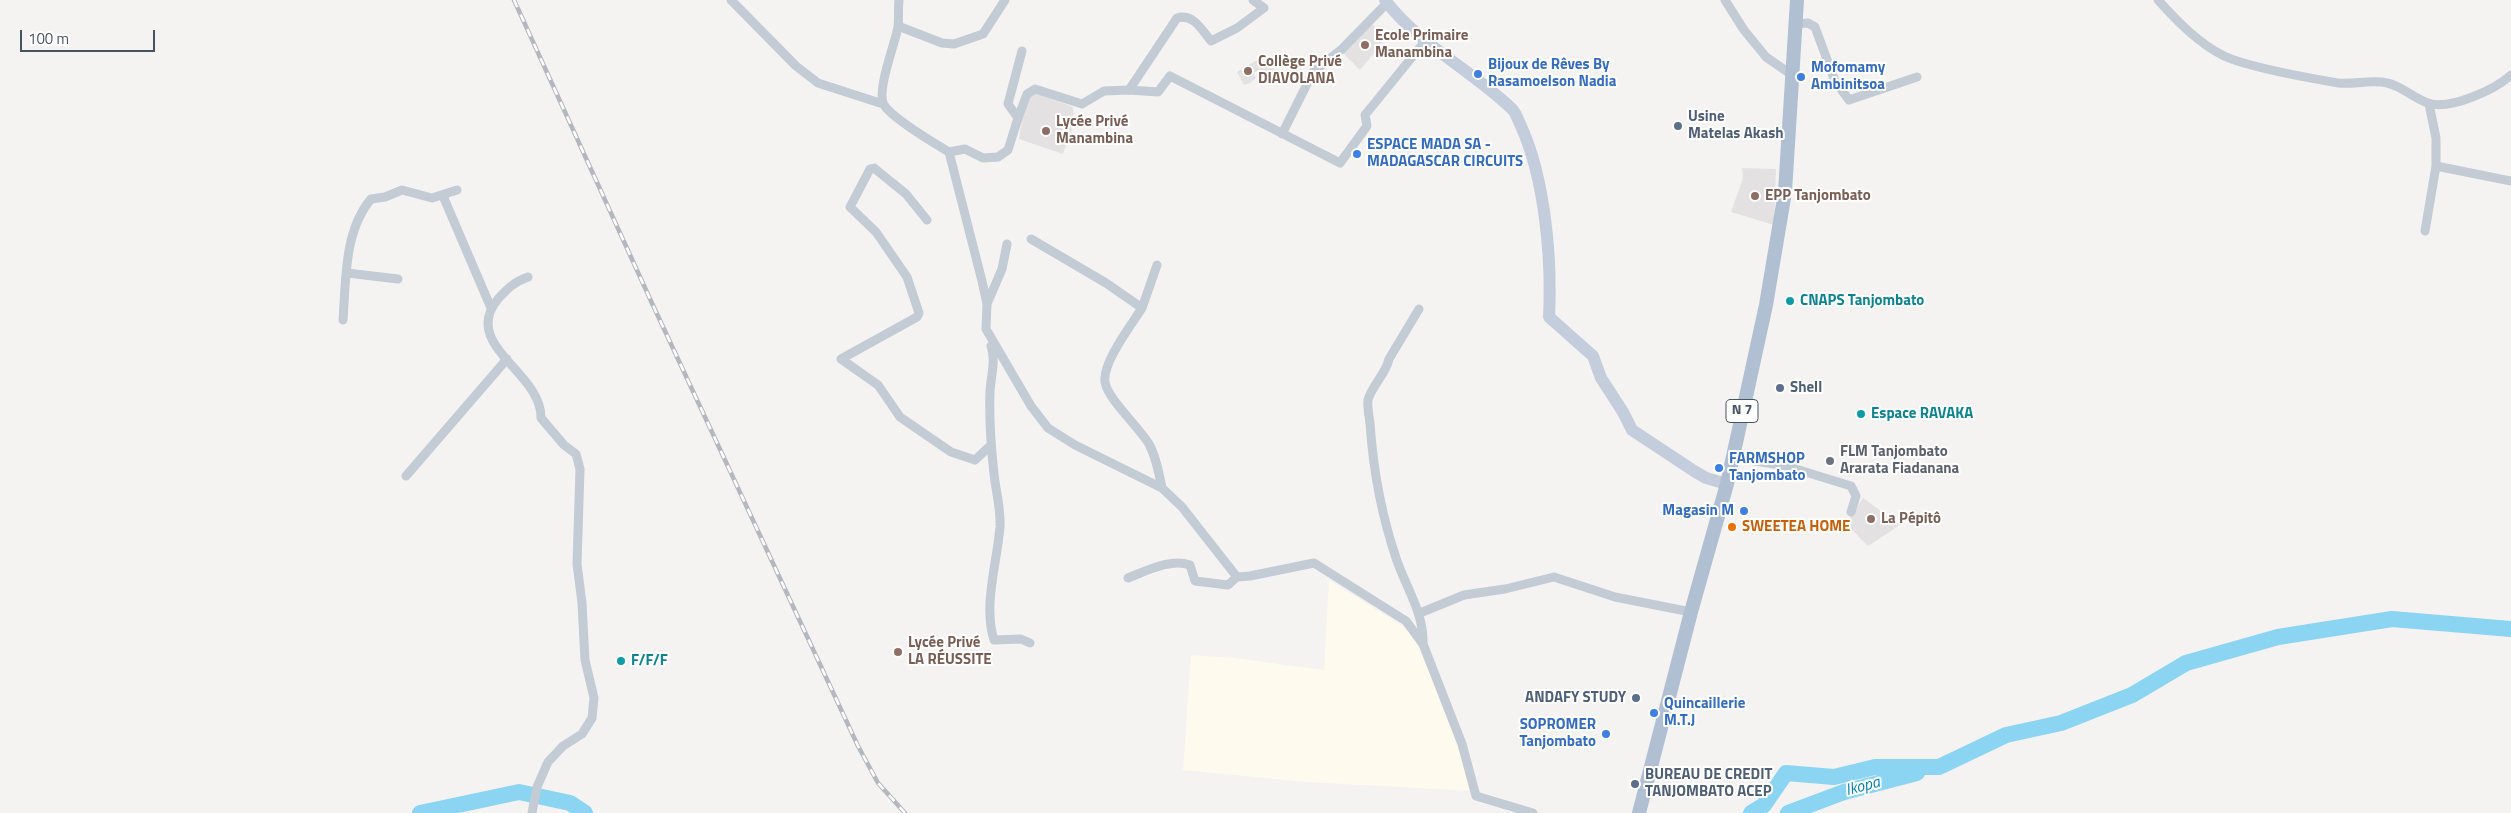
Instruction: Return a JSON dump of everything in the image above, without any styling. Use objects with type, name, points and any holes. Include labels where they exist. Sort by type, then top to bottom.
[{"type":"main road","name":"N 7","points":[[1639,813],[1691,612],[1727,484],[1766,305],[1785,192],[1797,0]]},
{"type":"street","points":[[731,0],[796,66],[818,82],[883,104],[890,112],[949,152],[987,304],[986,329],[994,355],[990,390],[991,445],[999,503],[1000,526],[990,610],[991,633],[994,640],[1021,639],[1030,643]]},
{"type":"street","points":[[883,104],[883,91],[898,26],[899,0]]},
{"type":"street","points":[[898,26],[942,43],[954,44],[983,34],[1005,0]]},
{"type":"street","points":[[1129,90],[1178,18],[1184,16],[1192,19],[1210,41],[1237,28],[1264,8],[1253,0]]},
{"type":"street","points":[[1725,0],[1744,30],[1766,57],[1792,75]]},
{"type":"street","points":[[2158,0],[2197,39],[2224,56],[2244,63],[2338,83],[2386,82],[2429,104],[2444,103],[2482,95],[2501,84],[2511,75]]},
{"type":"street","points":[[1282,134],[1313,72],[1342,49],[1386,2],[1406,24],[1514,110],[1526,137],[1539,182],[1550,286],[1549,317],[1593,356],[1602,378],[1632,430],[1706,478],[1727,484]]},
{"type":"street","points":[[1796,24],[1808,23],[1815,27],[1835,81],[1849,100],[1917,77]]},
{"type":"street","points":[[949,152],[965,149],[983,158],[998,157],[1008,150],[1027,94],[1035,89],[1082,104],[1104,91],[1158,92],[1170,76],[1223,101],[1282,134],[1340,162],[1366,126],[1365,115],[1426,40]]},
{"type":"street","points":[[1018,118],[1008,104],[1022,51]]},
{"type":"street","points":[[2425,231],[2436,166],[2436,138],[2429,104]]},
{"type":"street","points":[[2436,166],[2511,181]]},
{"type":"street","points":[[928,220],[906,194],[874,168],[870,169],[850,207],[876,232],[907,277],[919,313],[917,317],[841,359],[878,386],[900,417],[951,452],[975,460],[991,445]]},
{"type":"street","points":[[343,320],[346,273],[359,213],[371,200],[402,190],[432,198],[444,196],[457,190]]},
{"type":"street","points":[[444,196],[491,308]]},
{"type":"street","points":[[1031,239],[1142,308]]},
{"type":"street","points":[[987,304],[1002,269],[1007,244]]},
{"type":"street","points":[[1157,265],[1142,308],[1108,365],[1104,381],[1110,397],[1123,409],[1149,444],[1162,488]]},
{"type":"street","points":[[346,273],[398,279]]},
{"type":"street","points":[[528,276],[512,283],[491,308],[487,317],[487,328],[494,345],[534,391],[542,406],[541,418],[557,438],[576,454],[580,468],[577,564],[582,603],[585,660],[594,698],[592,718],[582,734],[564,746],[548,762],[537,787],[533,808]]},
{"type":"street","points":[[1419,309],[1389,359],[1388,366],[1368,400],[1372,448],[1381,499],[1397,559],[1420,613],[1424,628],[1423,644]]},
{"type":"street","points":[[986,329],[1031,406],[1048,428],[1075,445],[1162,488],[1182,507],[1237,577]]},
{"type":"street","points":[[406,476],[507,359]]},
{"type":"street","points":[[1732,457],[1786,466],[1851,486],[1856,496],[1850,512]]},
{"type":"street","points":[[1128,578],[1164,565],[1183,562],[1190,565],[1195,581],[1228,585],[1237,577],[1314,563],[1406,620],[1423,644],[1462,744],[1476,796],[1532,813]]},
{"type":"street","points":[[1420,613],[1464,595],[1505,589],[1554,577],[1615,597],[1691,612]]},
{"type":"shaded area","name":"Ecole Primaire Manambina","points":[[1372,24],[1387,37],[1360,70],[1342,52]]},
{"type":"shaded area","name":"Collège Privé DIAVOLANA","points":[[1257,60],[1262,61],[1286,76],[1282,83],[1260,70],[1253,73],[1256,78],[1244,85],[1237,72]]},
{"type":"shaded area","name":"Lycée Privé Manambina","points":[[1035,93],[1073,107],[1074,123],[1063,154],[1019,139],[1022,117],[1031,95]]},
{"type":"shaded area","name":"EPP Tanjombato","points":[[1742,168],[1776,169],[1774,225],[1731,212],[1743,178]]},
{"type":"shaded area","name":"La Pépitô","points":[[1863,498],[1900,525],[1868,546],[1846,524]]},
{"type":"shaded area","points":[[1329,580],[1412,632],[1461,748],[1474,791],[1306,782],[1183,770],[1191,655],[1234,658],[1324,670]]},
{"type":"waterway","points":[[1751,813],[1764,805],[1786,773],[1834,777],[1875,767],[1939,767],[2006,735],[2061,723],[2132,695],[2186,663],[2278,637],[2392,619],[2511,629]]},
{"type":"waterway","name":"Ikopa","points":[[1788,813],[1844,792],[1917,773]]},
{"type":"waterway","points":[[420,813],[519,792],[570,803],[585,813]]},
{"type":"railway","points":[[514,0],[651,301],[858,746],[878,783],[905,813]]},
{"type":"place","name":"Ecole Primaire Manambina","points":[[1365,45]]},
{"type":"place","name":"Collège Privé DIAVOLANA","points":[[1248,71]]},
{"type":"place","name":"Bijoux de Rêves By Rasamoelson Nadia","points":[[1478,74]]},
{"type":"place","name":"Mofomamy Ambinitsoa","points":[[1801,77]]},
{"type":"place","name":"Usine Matelas Akash","points":[[1678,126]]},
{"type":"place","name":"Lycée Privé Manambina","points":[[1046,131]]},
{"type":"place","name":"ESPACE MADA SA - MADAGASCAR CIRCUITS","points":[[1357,154]]},
{"type":"place","name":"EPP Tanjombato","points":[[1755,196]]},
{"type":"place","name":"CNAPS Tanjombato","points":[[1790,301]]},
{"type":"place","name":"Shell","points":[[1780,388]]},
{"type":"place","name":"Espace RAVAKA","points":[[1861,414]]},
{"type":"place","name":"FLM Tanjombato Ararata Fiadanana","points":[[1830,461]]},
{"type":"place","name":"FARMSHOP Tanjombato","points":[[1719,468]]},
{"type":"place","name":"Magasin M","points":[[1744,511]]},
{"type":"place","name":"La Pépitô","points":[[1871,519]]},
{"type":"place","name":"SWEETEA HOME","points":[[1732,527]]},
{"type":"place","name":"Lycée Privé LA RÉUSSITE","points":[[898,652]]},
{"type":"place","name":"F/F/F","points":[[621,661]]},
{"type":"place","name":"ANDAFY STUDY","points":[[1636,698]]},
{"type":"place","name":"Quincaillerie M.T.J","points":[[1654,713]]},
{"type":"place","name":"SOPROMER Tanjombato","points":[[1606,734]]},
{"type":"place","name":"BUREAU DE CREDIT TANJOMBATO ACEP","points":[[1635,784]]}]
